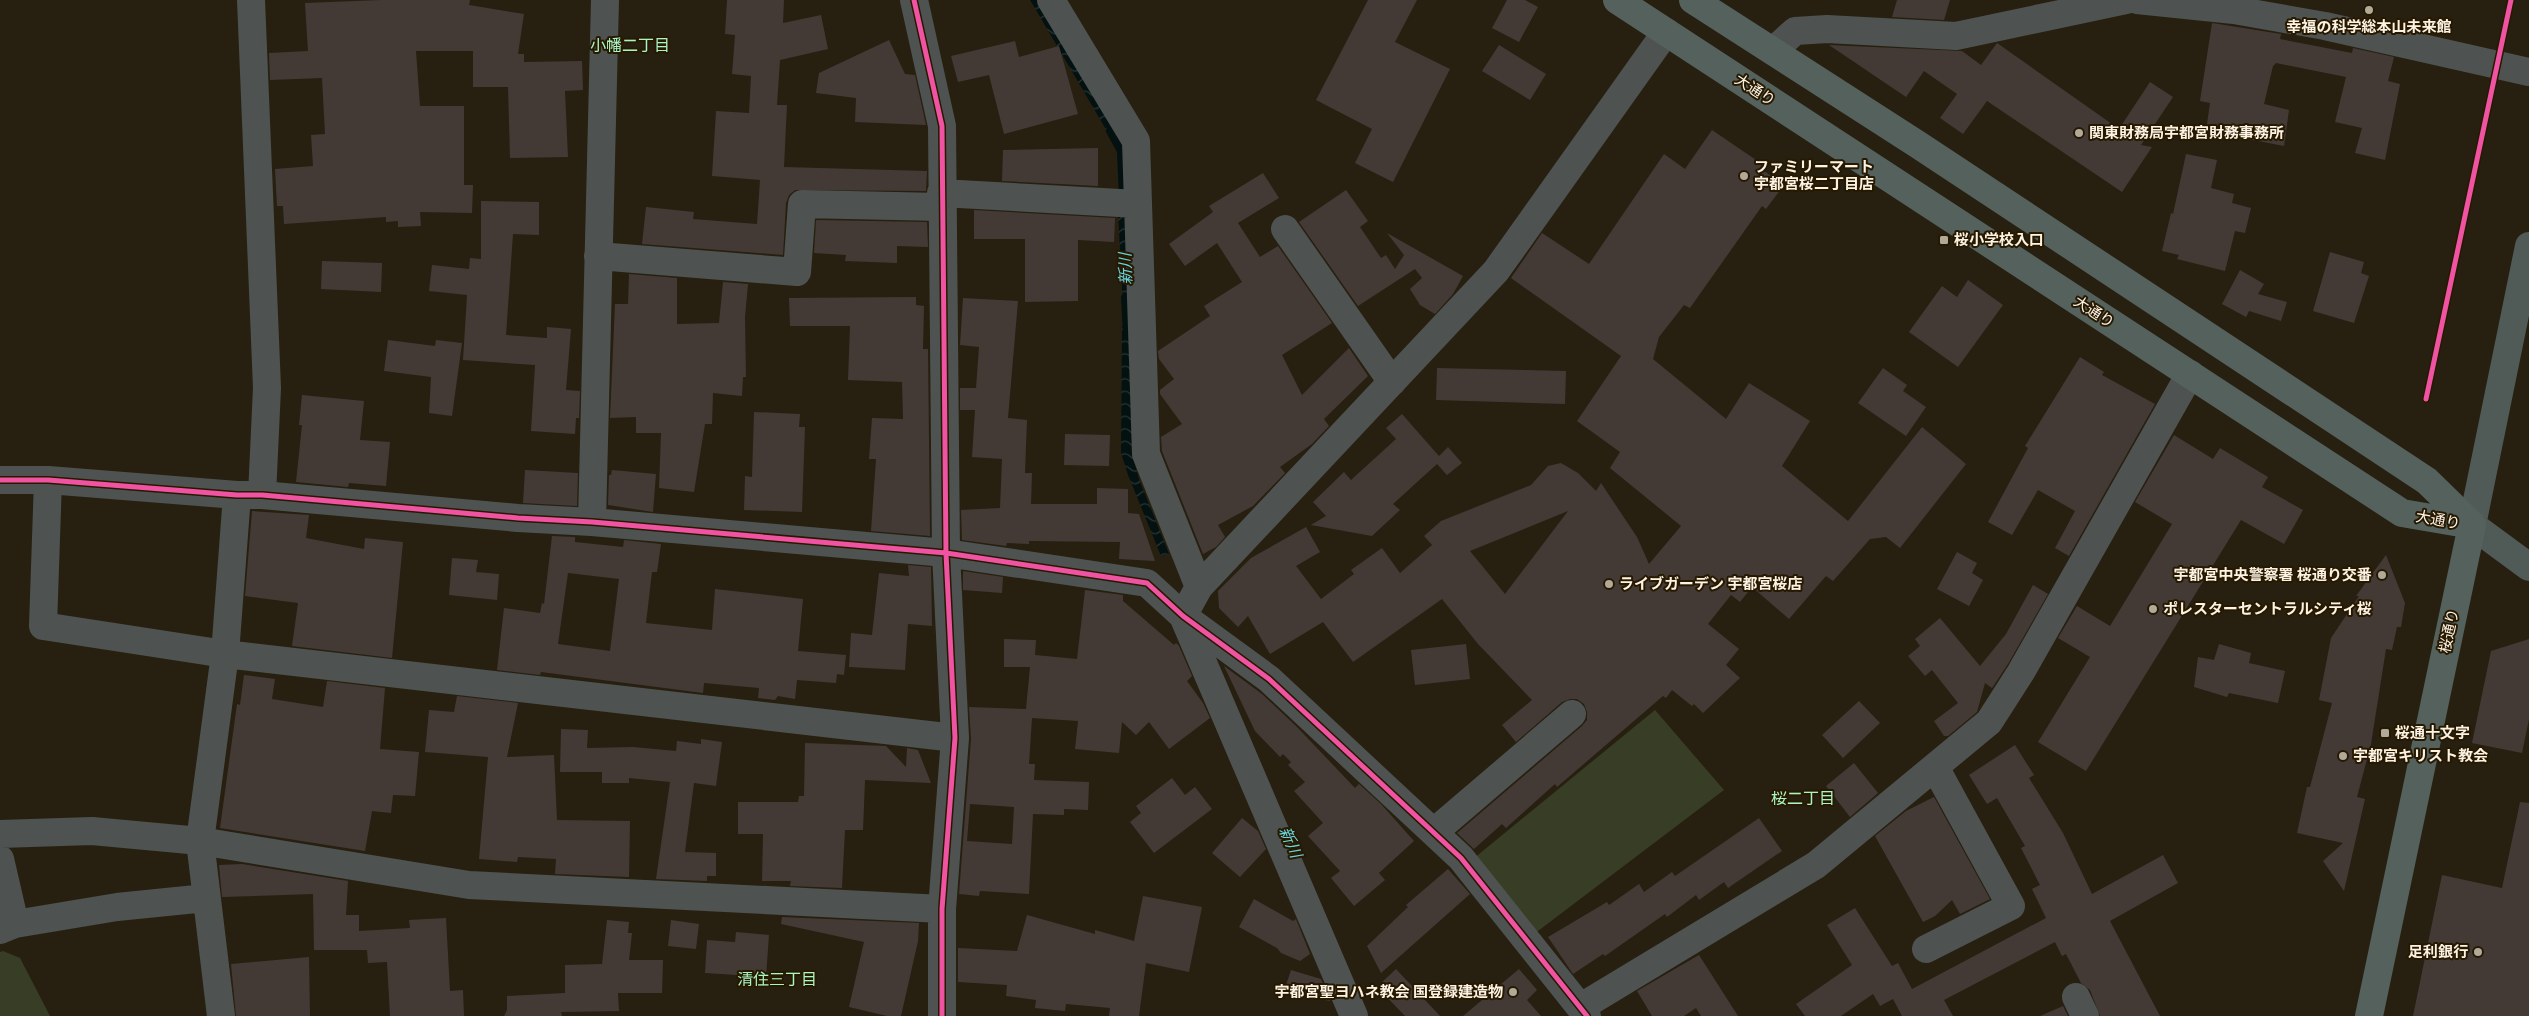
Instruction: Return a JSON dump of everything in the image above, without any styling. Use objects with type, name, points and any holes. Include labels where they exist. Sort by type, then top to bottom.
[{"type":"highway","name":"大通り","points":[[1617,0],[2402,513],[2472,525]]},
{"type":"highway","name":"大通り","points":[[1693,0],[2427,481],[2472,525]]},
{"type":"highway","name":"桜通り","points":[[2369,1016],[2472,525]]},
{"type":"main road","name":"桜通り","points":[[2472,525],[2529,246]]},
{"type":"main road","points":[[2472,525],[2529,567]]},
{"type":"street","points":[[220,1016],[200,841],[225,654],[268,388],[251,0]]},
{"type":"street","points":[[592,522],[605,0]]},
{"type":"street","points":[[914,0],[942,126],[941,200],[946,553],[955,738],[942,909],[942,1016]]},
{"type":"street","points":[[1051,0],[1136,142],[1128,204],[1146,454],[1199,587]]},
{"type":"street","points":[[1773,51],[1795,31],[1827,30],[1956,36],[2126,0]]},
{"type":"street","points":[[2138,0],[2243,11],[2325,26],[2529,72]]},
{"type":"street","points":[[1183,616],[1199,587],[1496,271],[1666,32]]},
{"type":"street","points":[[598,256],[797,272],[802,204],[941,200],[1128,204]]},
{"type":"street","points":[[1285,229],[1392,382]]},
{"type":"street","points":[[0,480],[48,480],[250,495],[946,553],[1147,583],[1183,616],[1269,679],[1461,858],[1584,1012],[1816,864],[1989,722],[2011,687],[2190,374]]},
{"type":"street","points":[[48,480],[42,626],[225,654],[955,738]]},
{"type":"street","points":[[1183,616],[1354,1016]]},
{"type":"street","points":[[1434,832],[1572,714]]},
{"type":"street","points":[[1926,950],[2011,906],[1935,766]]},
{"type":"street","points":[[0,834],[92,831],[200,841],[469,885],[942,909]]},
{"type":"street","points":[[0,859],[8,927],[117,907],[206,898]]},
{"type":"green space","points":[[1655,710],[1724,790],[1534,934],[1473,859]]},
{"type":"green space","points":[[3,951],[20,958],[50,1016],[0,1016],[0,952]]},
{"type":"water","points":[[1030,0],[1040,0],[1121,138],[1111,138]]},
{"type":"water","points":[[1118,211],[1127,211],[1131,308],[1123,309]]},
{"type":"water","points":[[1122,326],[1131,326],[1132,453],[1139,479],[1169,554],[1161,556],[1121,453]]},
{"type":"building","points":[[381,0],[470,0],[469,5],[524,14],[518,54],[524,54],[524,62],[582,61],[583,90],[565,91],[568,157],[510,158],[508,87],[473,87],[473,51],[416,51],[420,106],[464,106],[464,185],[473,185],[472,213],[420,212],[421,226],[398,227],[398,221],[386,222],[386,217],[284,224],[283,206],[277,206],[275,169],[313,166],[311,135],[325,134],[322,78],[270,80],[269,53],[308,51],[305,3]]},
{"type":"building","points":[[727,0],[784,0],[783,23],[821,15],[828,49],[780,60],[777,105],[787,105],[784,167],[927,171],[926,191],[795,190],[789,195],[786,203],[783,255],[642,244],[646,207],[694,212],[693,219],[757,224],[760,180],[712,176],[716,111],[749,113],[751,76],[732,74],[735,35],[725,34]]},
{"type":"building","points":[[1368,0],[1417,0],[1395,42],[1450,69],[1393,182],[1355,163],[1372,129],[1316,100]]},
{"type":"building","points":[[1507,0],[1525,0],[1538,7],[1519,42],[1492,28]]},
{"type":"building","points":[[1897,0],[1950,0],[1944,20],[1892,17]]},
{"type":"building","points":[[2212,23],[2281,34],[2280,39],[2352,53],[2353,48],[2394,57],[2388,81],[2400,84],[2385,160],[2355,153],[2362,128],[2335,122],[2346,77],[2276,63],[2273,66],[2264,104],[2289,110],[2284,146],[2206,131],[2210,103],[2200,101]]},
{"type":"building","points":[[889,40],[905,74],[915,75],[926,125],[855,122],[856,98],[816,93],[819,73]]},
{"type":"building","points":[[1015,41],[1019,57],[1059,46],[1078,114],[1004,134],[989,75],[958,82],[951,56]]},
{"type":"building","points":[[1997,43],[2119,129],[2150,82],[2173,97],[2141,145],[2152,147],[2122,192],[1987,101],[1963,134],[1940,118],[1957,94],[1924,71],[1906,97],[1829,45],[1962,51],[1981,65]]},
{"type":"building","points":[[1499,45],[1546,74],[1530,100],[1482,71]]},
{"type":"building","points":[[1712,130],[1762,164],[1760,168],[1784,185],[1766,209],[1762,206],[1690,308],[1684,305],[1659,337],[1653,359],[1726,419],[1749,383],[1810,421],[1782,466],[1848,521],[1922,427],[1966,464],[1900,548],[1886,537],[1870,539],[1833,581],[1826,576],[1789,619],[1752,587],[1740,602],[1731,595],[1708,624],[1739,649],[1726,665],[1740,678],[1703,713],[1694,704],[1692,706],[1672,690],[1666,698],[1663,696],[1557,787],[1555,784],[1506,828],[1502,824],[1474,849],[1457,833],[1582,726],[1587,720],[1584,704],[1577,699],[1562,702],[1516,742],[1502,725],[1532,700],[1478,644],[1442,599],[1353,662],[1323,622],[1270,654],[1248,616],[1238,627],[1219,608],[1218,591],[1251,558],[1306,527],[1320,552],[1296,566],[1321,599],[1354,574],[1351,570],[1382,548],[1400,573],[1432,545],[1424,536],[1441,521],[1531,485],[1548,466],[1561,463],[1578,473],[1596,491],[1601,483],[1637,537],[1649,564],[1681,526],[1610,468],[1620,452],[1577,421],[1621,356],[1511,278],[1542,233],[1589,264],[1664,154],[1685,169]],"holes":[[[1568,511],[1505,594],[1470,551]]]},
{"type":"building","points":[[1098,148],[1098,186],[1002,181],[1003,150]]},
{"type":"building","points":[[2186,154],[2217,160],[2211,188],[2234,194],[2232,203],[2251,208],[2245,233],[2235,231],[2225,271],[2177,259],[2179,255],[2162,251],[2171,213],[2173,214]]},
{"type":"building","points":[[1263,173],[1279,198],[1238,223],[1260,257],[1278,246],[1332,323],[1282,355],[1302,395],[1349,348],[1368,376],[1324,419],[1329,426],[1312,444],[1280,467],[1285,473],[1253,506],[1218,525],[1225,537],[1216,547],[1203,554],[1162,451],[1161,437],[1182,424],[1160,394],[1160,390],[1174,379],[1159,359],[1158,351],[1210,316],[1204,306],[1242,282],[1217,243],[1185,266],[1169,244],[1213,212],[1209,206]]},
{"type":"building","points":[[1346,190],[1368,221],[1360,227],[1381,258],[1386,255],[1395,269],[1404,255],[1387,233],[1463,276],[1453,294],[1435,314],[1420,305],[1410,289],[1422,278],[1415,269],[1358,306],[1299,222]]},
{"type":"building","points":[[481,201],[539,202],[539,235],[513,234],[506,335],[547,338],[547,327],[571,329],[566,390],[580,391],[579,418],[576,418],[575,434],[531,431],[535,365],[463,360],[467,295],[429,291],[432,265],[469,269],[470,258],[481,259]]},
{"type":"building","points":[[974,210],[1115,218],[1114,242],[1078,240],[1078,301],[1025,302],[1025,239],[974,239]]},
{"type":"building","points":[[816,220],[927,222],[928,247],[897,246],[897,263],[845,261],[846,255],[814,253]]},
{"type":"building","points":[[2330,252],[2364,262],[2361,273],[2369,276],[2354,323],[2313,311]]},
{"type":"building","points":[[322,261],[382,263],[381,292],[321,289]]},
{"type":"building","points":[[2240,270],[2264,284],[2258,294],[2287,302],[2281,321],[2249,311],[2246,317],[2222,304]]},
{"type":"building","points":[[629,274],[677,278],[677,324],[719,323],[723,282],[748,284],[745,317],[746,377],[743,377],[742,396],[713,393],[712,424],[705,424],[694,492],[659,488],[661,433],[636,433],[636,417],[610,418],[615,304],[628,304]]},
{"type":"building","points":[[1968,280],[2003,305],[1958,367],[1909,332],[1942,286],[1957,297]]},
{"type":"building","points":[[916,297],[916,305],[924,306],[923,349],[928,349],[930,536],[871,531],[876,459],[869,459],[872,418],[903,419],[902,382],[848,380],[850,326],[790,326],[789,298]]},
{"type":"building","points":[[963,298],[1018,301],[1008,418],[1027,420],[1025,473],[1032,473],[1031,504],[1097,504],[1097,488],[1128,489],[1128,513],[1139,514],[1155,561],[1119,559],[1120,542],[1029,541],[1029,544],[1007,543],[1006,546],[962,540],[961,510],[1000,508],[1002,459],[972,457],[975,410],[960,410],[960,388],[976,388],[979,347],[960,345]]},
{"type":"building","points":[[388,340],[435,346],[436,340],[462,343],[452,416],[429,413],[431,377],[384,371]]},
{"type":"building","points":[[2080,357],[2104,372],[2102,375],[2155,404],[2069,556],[2055,548],[2075,511],[2038,490],[2012,535],[1988,522],[2028,448],[2025,446]]},
{"type":"building","points":[[1437,368],[1566,371],[1565,404],[1436,400]]},
{"type":"building","points":[[1883,368],[1907,385],[1903,391],[1926,407],[1906,436],[1858,403]]},
{"type":"building","points":[[302,395],[364,401],[360,440],[390,442],[386,486],[349,483],[348,487],[296,482],[302,425],[299,425]]},
{"type":"building","points":[[754,412],[800,414],[799,427],[805,427],[802,512],[744,510],[745,476],[752,477]]},
{"type":"building","points":[[1402,414],[1439,456],[1448,447],[1462,463],[1447,475],[1437,464],[1393,504],[1400,510],[1372,536],[1311,525],[1326,516],[1313,502],[1344,472],[1351,480],[1396,439],[1386,428]]},
{"type":"building","points":[[1065,434],[1110,435],[1109,466],[1064,465]]},
{"type":"building","name":"ポレスターセントラルシティ桜","points":[[2174,435],[2213,459],[2220,448],[2268,477],[2262,487],[2303,510],[2284,544],[2241,520],[2086,771],[2038,742],[2090,657],[2058,638],[2077,606],[2110,626],[2172,524],[2135,502]]},
{"type":"building","points":[[525,470],[578,473],[577,506],[523,503]]},
{"type":"building","points":[[612,470],[656,474],[653,512],[608,505],[609,475],[611,475]]},
{"type":"building","points":[[252,511],[309,515],[306,538],[364,549],[365,538],[403,542],[392,658],[292,646],[298,603],[245,596]]},
{"type":"building","points":[[552,536],[575,537],[575,542],[623,547],[624,540],[661,544],[657,572],[652,572],[646,623],[712,630],[715,589],[803,599],[798,651],[846,655],[844,675],[837,674],[836,683],[797,680],[795,699],[778,696],[775,700],[758,698],[759,688],[704,683],[703,693],[541,672],[540,675],[497,670],[504,608],[540,613],[542,603],[544,604]],"holes":[[[568,573],[619,579],[610,651],[558,644]]]},
{"type":"building","points":[[1957,552],[1977,563],[1972,573],[1983,580],[1969,606],[1937,589]]},
{"type":"building","points":[[2386,555],[2405,603],[2401,627],[2397,627],[2392,650],[2386,649],[2371,744],[2357,797],[2365,799],[2344,891],[2323,861],[2343,843],[2297,833],[2307,787],[2310,787],[2332,703],[2319,700],[2331,638],[2359,596],[2356,596]]},
{"type":"building","points":[[452,558],[478,560],[476,572],[499,574],[497,600],[449,595]]},
{"type":"building","points":[[908,565],[931,567],[932,626],[908,624],[905,670],[849,667],[851,633],[872,635],[879,573],[909,576]]},
{"type":"building","points":[[963,571],[1003,577],[1002,593],[963,590]]},
{"type":"building","points":[[2033,585],[2048,594],[2008,664],[1992,688],[1985,683],[1977,712],[1948,736],[1944,736],[1934,721],[1958,703],[1932,670],[1925,676],[1908,656],[1920,646],[1915,639],[1940,618],[1980,666],[2006,634]]},
{"type":"building","points":[[1085,590],[1123,595],[1123,601],[1174,645],[1176,643],[1179,646],[1192,676],[1187,681],[1203,703],[1210,718],[1169,749],[1149,722],[1136,735],[1122,722],[1119,753],[1075,749],[1078,721],[1032,718],[1029,764],[1035,764],[1034,780],[1089,782],[1088,810],[1064,809],[1064,815],[1033,814],[1029,894],[980,891],[979,896],[959,894],[971,739],[969,707],[1026,709],[1030,667],[1004,667],[1004,639],[1036,640],[1035,655],[1077,659]],"holes":[[[970,804],[1014,807],[1012,844],[967,841]]]},
{"type":"building","points":[[2529,639],[2529,719],[2522,753],[2472,743],[2491,651]]},
{"type":"building","points":[[1466,644],[1470,679],[1415,685],[1411,650]]},
{"type":"building","points":[[2219,644],[2251,653],[2249,663],[2285,671],[2278,703],[2229,693],[2227,697],[2194,687],[2198,657],[2214,660]]},
{"type":"building","points":[[1224,666],[1262,694],[1297,727],[1355,788],[1359,784],[1381,804],[1414,841],[1379,873],[1385,880],[1354,906],[1331,878],[1340,871],[1308,836],[1323,823],[1294,791],[1305,782],[1288,765],[1291,762],[1283,754],[1280,757],[1255,731]]},
{"type":"building","points":[[244,675],[275,679],[272,699],[323,707],[327,681],[385,688],[380,749],[419,752],[415,796],[393,795],[391,813],[372,811],[365,851],[220,828],[237,704],[240,705]]},
{"type":"building","points":[[457,696],[518,703],[507,757],[554,755],[557,820],[630,821],[629,877],[555,874],[556,859],[518,857],[517,862],[479,859],[488,757],[425,752],[429,710],[454,712]]},
{"type":"building","points":[[1859,701],[1880,723],[1843,758],[1822,735]]},
{"type":"building","points":[[561,729],[588,730],[587,748],[633,747],[676,751],[677,741],[701,744],[701,739],[722,742],[716,786],[694,783],[685,852],[716,853],[716,876],[707,876],[707,881],[656,879],[670,782],[629,778],[629,783],[602,783],[602,772],[560,772]]},
{"type":"building","points":[[805,743],[886,746],[906,767],[907,748],[918,750],[931,783],[865,780],[863,830],[845,830],[842,888],[790,886],[791,881],[762,881],[763,834],[738,834],[738,802],[798,802],[799,796],[804,796]]},
{"type":"building","points":[[2015,745],[2034,775],[2029,778],[2063,833],[2092,894],[2163,855],[2178,883],[2110,921],[2160,1016],[2100,1016],[2090,990],[2081,983],[2066,954],[2062,956],[2055,942],[1944,1000],[1953,1016],[1902,1016],[1893,999],[1880,1006],[1873,994],[1841,1016],[1805,1016],[1796,1004],[1852,965],[1827,925],[1855,908],[1892,966],[1898,963],[1912,989],[2046,918],[2032,889],[2040,885],[2021,848],[2025,846],[1997,798],[1987,804],[1969,775]]},
{"type":"building","points":[[1854,763],[1878,793],[1850,817],[1826,786]]},
{"type":"building","points":[[1172,778],[1185,795],[1195,787],[1212,809],[1154,853],[1130,822],[1141,813],[1136,806]]},
{"type":"building","points":[[1934,797],[1990,899],[1960,914],[1952,900],[1935,916],[1923,922],[1875,836],[1906,811]]},
{"type":"building","name":"足利銀行","points":[[2520,802],[2529,803],[2529,1016],[2413,1016],[2442,875],[2502,888]]},
{"type":"building","points":[[1242,818],[1258,831],[1266,849],[1240,877],[1212,853]]},
{"type":"building","points":[[1759,818],[1782,851],[1728,888],[1724,882],[1699,900],[1696,895],[1667,917],[1665,914],[1605,956],[1603,954],[1573,974],[1548,937],[1607,902],[1609,905],[1639,884],[1644,892],[1672,872],[1675,876]]},
{"type":"building","points":[[242,864],[348,881],[346,915],[359,915],[359,931],[410,928],[409,920],[446,918],[450,991],[463,990],[464,1016],[390,1016],[387,962],[368,963],[367,950],[314,950],[313,894],[222,897],[219,865]]},
{"type":"building","points":[[1448,869],[1470,894],[1381,973],[1367,946],[1408,907],[1406,905]]},
{"type":"building","points":[[1143,896],[1202,907],[1189,972],[1146,963],[1139,1016],[1109,1016],[1110,1008],[1066,1004],[1065,1011],[1035,1008],[1036,1000],[1006,996],[1007,985],[958,982],[958,948],[1017,951],[1027,915],[1095,934],[1095,930],[1134,941]]},
{"type":"building","points":[[1254,899],[1293,921],[1296,919],[1310,954],[1300,961],[1281,953],[1277,948],[1239,927]]},
{"type":"building","points":[[782,917],[919,923],[918,941],[901,1016],[887,1016],[849,1007],[864,942],[781,924]]},
{"type":"building","points":[[607,920],[629,922],[628,933],[632,933],[629,960],[663,960],[662,993],[618,993],[619,1011],[561,1012],[562,1016],[504,1016],[507,1010],[507,996],[565,993],[565,965],[602,964]]},
{"type":"building","points":[[671,920],[699,924],[696,949],[668,946]]},
{"type":"building","points":[[736,932],[769,935],[766,977],[705,973],[707,940],[735,942]]},
{"type":"building","points":[[1699,955],[1738,1016],[1701,1016],[1696,1008],[1684,1016],[1652,1016],[1637,991]]},
{"type":"building","points":[[309,957],[310,1016],[236,1016],[231,964]]},
{"type":"building","points":[[1396,969],[1440,1016],[1405,1016],[1377,987]]},
{"type":"building","name":"宇都宮聖ヨハネ教会 国登録建造物","points":[[1519,969],[1537,990],[1527,1000],[1541,1016],[1463,1016]]},
{"type":"building","points":[[1291,970],[1321,979],[1330,1001],[1284,991]]},
{"type":"building","points":[[2063,1006],[2068,1016],[2040,1016]]},
{"type":"waterway","name":"新川","points":[[1110,131],[1121,151],[1123,199]]},
{"type":"waterway","name":"新川","points":[[1125,298],[1127,334]]},
{"type":"cycle path","points":[[914,0],[942,126],[946,553],[955,738],[942,909],[942,1016]]},
{"type":"cycle path","points":[[2426,399],[2511,0]]},
{"type":"cycle path","points":[[0,480],[48,480],[237,495],[262,495],[946,553],[1147,583],[1183,616],[1269,679],[1461,858],[1587,1016]]},
{"type":"place","name":"幸福の科学総本山未来館","points":[[2369,10]]},
{"type":"place","name":"関東財務局宇都宮財務事務所","points":[[2079,133]]},
{"type":"place","name":"ファミリーマート 宇都宮桜二丁目店","points":[[1744,176]]},
{"type":"place","name":"桜小学校入口","points":[[1944,240]]},
{"type":"place","name":"宇都宮中央警察署 桜通り交番","points":[[2382,575]]},
{"type":"place","name":"ライブガーデン 宇都宮桜店","points":[[1609,584]]},
{"type":"place","name":"ポレスターセントラルシティ桜","points":[[2153,609]]},
{"type":"place","name":"桜通十文字","points":[[2385,733]]},
{"type":"place","name":"宇都宮キリスト教会","points":[[2343,756]]},
{"type":"place","name":"足利銀行","points":[[2478,952]]},
{"type":"place","name":"宇都宮聖ヨハネ教会 国登録建造物","points":[[1513,992]]},
{"type":"district","name":"小幡二丁目","points":[[630,45]]},
{"type":"district","name":"桜二丁目","points":[[1803,798]]},
{"type":"district","name":"清住三丁目","points":[[777,979]]}]
